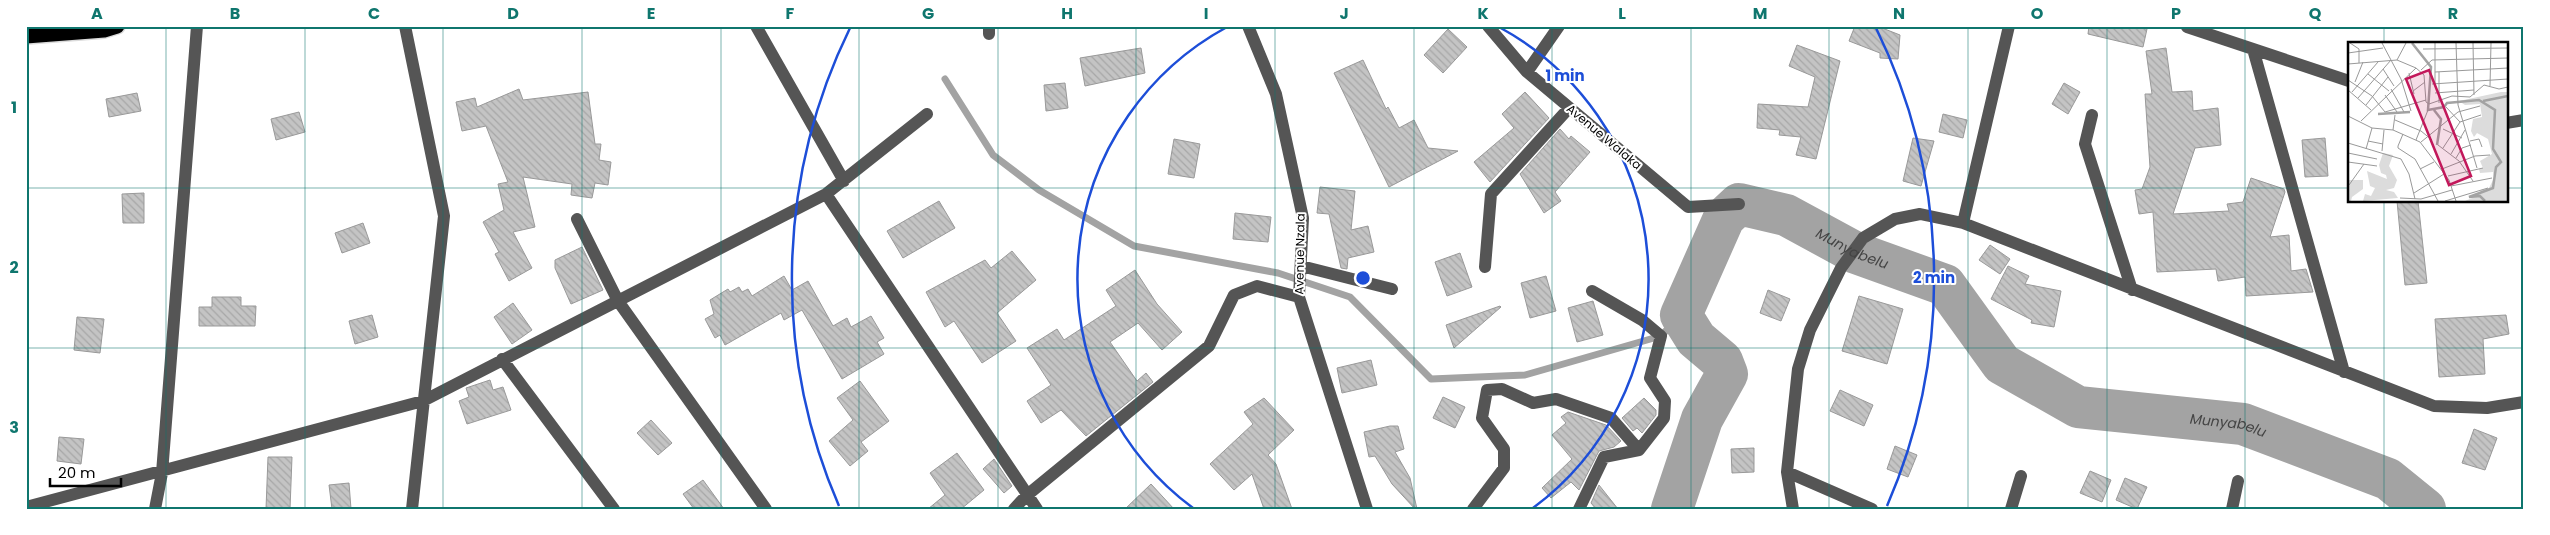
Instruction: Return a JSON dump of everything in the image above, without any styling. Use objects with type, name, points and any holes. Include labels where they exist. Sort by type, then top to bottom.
[{"type":"highway","points":[[26,36],[104,30],[117,26]]},
{"type":"street","points":[[155,509],[162,473],[197,26]]},
{"type":"street","points":[[406,26],[444,216],[412,509]]},
{"type":"street","points":[[756,26],[844,181]]},
{"type":"street","name":"Avenue Nzala","points":[[1248,26],[1276,94],[1304,218],[1299,292],[1367,509]]},
{"type":"street","name":"Avenue Walaka","points":[[1488,26],[1527,72],[1688,207],[1739,204]]},
{"type":"street","points":[[1527,72],[1558,26]]},
{"type":"street","points":[[1963,223],[2009,26]]},
{"type":"street","points":[[2187,27],[2348,81]]},
{"type":"street","points":[[2253,49],[2344,372]]},
{"type":"street","points":[[1485,267],[1491,194],[1570,108]]},
{"type":"street","points":[[26,508],[162,473],[423,401],[826,194],[927,114]]},
{"type":"street","points":[[2092,115],[2085,144],[2132,290]]},
{"type":"street","points":[[2508,123],[2524,120]]},
{"type":"street","points":[[826,194],[1026,496],[1037,509]]},
{"type":"street","points":[[1792,509],[1787,472],[1798,369],[1810,330],[1841,268],[1863,238],[1895,219],[1920,214],[1963,223],[2434,406],[2487,408],[2524,402]]},
{"type":"street","points":[[576,219],[618,301],[766,509]]},
{"type":"street","points":[[1301,269],[1392,289]]},
{"type":"street","points":[[1014,509],[1026,496],[1209,346],[1234,295],[1256,286],[1299,292]]},
{"type":"street","points":[[1579,509],[1604,457],[1639,450],[1664,418],[1665,401],[1650,378],[1661,336],[1642,320],[1592,291]]},
{"type":"street","points":[[502,359],[614,509]]},
{"type":"street","points":[[1472,509],[1504,468],[1504,449],[1482,418],[1487,390],[1502,389],[1532,402],[1556,399],[1611,418],[1639,450]]},
{"type":"street","points":[[1787,472],[1872,509]]},
{"type":"street","points":[[2012,509],[2021,476]]},
{"type":"street","points":[[2232,509],[2238,481]]},
{"type":"building","points":[[1855,26],[1877,26],[1900,35],[1898,59],[1880,58],[1880,53],[1849,41]]},
{"type":"building","points":[[2089,26],[2137,26],[2147,29],[2143,47],[2088,34]]},
{"type":"building","points":[[1448,29],[1467,47],[1443,73],[1424,55]]},
{"type":"building","points":[[1797,45],[1840,61],[1816,159],[1796,155],[1801,137],[1779,135],[1780,130],[1757,128],[1758,104],[1808,107],[1815,77],[1789,66]]},
{"type":"building","points":[[1141,48],[1145,73],[1085,86],[1080,58]]},
{"type":"building","points":[[2166,48],[2172,92],[2192,91],[2193,111],[2218,108],[2221,145],[2195,148],[2173,214],[2229,211],[2227,204],[2243,202],[2251,178],[2284,189],[2285,192],[2270,237],[2289,235],[2291,271],[2306,269],[2313,292],[2246,296],[2245,277],[2218,281],[2216,269],[2157,272],[2153,212],[2139,214],[2135,190],[2142,189],[2150,167],[2145,94],[2152,94],[2146,51]]},
{"type":"building","points":[[1363,60],[1386,109],[1388,107],[1399,128],[1414,120],[1428,148],[1458,151],[1389,187],[1334,73]]},
{"type":"building","points":[[1065,83],[1068,108],[1046,111],[1044,85]]},
{"type":"building","points":[[2064,83],[2080,92],[2068,114],[2052,104]]},
{"type":"building","points":[[519,89],[523,100],[588,92],[595,144],[601,144],[599,160],[611,162],[608,185],[595,183],[592,198],[571,195],[572,184],[523,177],[535,227],[513,232],[532,268],[509,281],[495,254],[499,252],[483,222],[504,210],[498,184],[508,182],[486,126],[462,131],[456,102],[475,98],[477,107]]},
{"type":"building","points":[[1525,92],[1549,118],[1490,182],[1474,162],[1514,128],[1502,114]]},
{"type":"building","points":[[137,93],[141,111],[109,117],[106,99]]},
{"type":"building","points":[[299,112],[305,132],[276,140],[271,119]]},
{"type":"building","points":[[1943,114],[1967,120],[1963,138],[1939,132]]},
{"type":"building","points":[[1560,129],[1569,139],[1571,136],[1590,152],[1555,192],[1561,201],[1544,213],[1520,174]]},
{"type":"building","points":[[1913,138],[1934,141],[1921,186],[1903,181]]},
{"type":"building","points":[[2325,138],[2328,176],[2305,177],[2302,140]]},
{"type":"building","points":[[1174,139],[1200,144],[1194,178],[1168,174]]},
{"type":"building","points":[[1320,187],[1355,191],[1351,230],[1368,226],[1374,252],[1348,258],[1347,269],[1341,268],[1329,214],[1317,213]]},
{"type":"building","points":[[144,193],[144,223],[123,223],[122,194]]},
{"type":"building","points":[[939,201],[955,228],[903,258],[887,231]]},
{"type":"building","points":[[2397,202],[2418,202],[2427,283],[2405,285]]},
{"type":"building","points":[[1235,213],[1271,217],[1268,242],[1233,239]]},
{"type":"building","points":[[363,223],[370,243],[342,253],[335,233]]},
{"type":"building","points":[[1990,245],[2010,259],[2000,274],[1979,260]]},
{"type":"building","points":[[582,247],[603,290],[571,304],[555,268],[555,260]]},
{"type":"building","points":[[1012,251],[1036,280],[997,313],[1016,341],[982,363],[954,321],[945,327],[926,292],[985,260],[991,268]]},
{"type":"building","points":[[1460,253],[1472,287],[1447,296],[1435,262]]},
{"type":"building","points":[[2008,266],[2029,276],[2025,284],[2061,291],[2054,327],[2031,323],[2032,320],[1991,299]]},
{"type":"building","points":[[1135,270],[1157,304],[1182,332],[1162,350],[1138,323],[1110,342],[1137,381],[1146,373],[1153,382],[1086,436],[1061,410],[1041,423],[1027,401],[1051,385],[1027,348],[1057,329],[1064,340],[1116,306],[1106,290]]},
{"type":"building","points":[[784,276],[792,290],[808,281],[833,326],[847,318],[851,327],[871,316],[884,338],[877,342],[884,354],[842,379],[802,310],[784,320],[781,313],[725,345],[720,335],[715,338],[705,319],[714,314],[710,300],[728,289],[730,292],[739,287],[742,292],[748,289],[752,296]]},
{"type":"building","points":[[1546,276],[1556,311],[1530,318],[1521,283]]},
{"type":"building","points":[[1768,290],[1790,299],[1781,321],[1760,313]]},
{"type":"building","points":[[1859,296],[1903,309],[1887,364],[1842,351]]},
{"type":"building","points":[[212,297],[241,297],[241,306],[256,306],[255,326],[199,326],[199,307],[212,307]]},
{"type":"building","points":[[1593,301],[1603,335],[1577,342],[1568,308]]},
{"type":"building","points":[[513,303],[532,330],[512,344],[494,317]]},
{"type":"building","points":[[1501,307],[1454,348],[1446,325]]},
{"type":"building","points":[[372,315],[378,337],[355,344],[349,321]]},
{"type":"building","points":[[2506,315],[2509,334],[2483,339],[2485,374],[2439,377],[2435,319]]},
{"type":"building","points":[[77,317],[104,319],[100,353],[74,350]]},
{"type":"building","points":[[1371,360],[1377,385],[1342,393],[1337,368]]},
{"type":"building","points":[[490,380],[493,390],[503,387],[511,410],[467,424],[459,401],[469,397],[466,388]]},
{"type":"building","points":[[860,381],[889,421],[861,442],[868,451],[850,466],[829,441],[853,420],[837,398]]},
{"type":"building","points":[[1840,390],[1873,405],[1864,426],[1830,411]]},
{"type":"building","points":[[1443,397],[1465,407],[1455,428],[1433,418]]},
{"type":"building","points":[[1264,398],[1294,430],[1268,455],[1276,464],[1292,509],[1264,509],[1252,474],[1234,490],[1210,464],[1253,424],[1244,412]]},
{"type":"building","points":[[1644,398],[1656,410],[1656,415],[1642,433],[1637,428],[1633,431],[1622,418]]},
{"type":"building","points":[[1568,412],[1606,425],[1621,441],[1614,447],[1599,451],[1579,490],[1571,482],[1551,498],[1542,488],[1572,459],[1552,435],[1566,423],[1561,417]]},
{"type":"building","points":[[651,420],[672,443],[658,455],[637,433]]},
{"type":"building","points":[[1398,426],[1404,449],[1395,452],[1410,478],[1417,509],[1392,484],[1375,456],[1369,457],[1364,432]]},
{"type":"building","points":[[2474,429],[2497,438],[2485,470],[2462,463]]},
{"type":"building","points":[[59,437],[84,439],[81,464],[57,461]]},
{"type":"building","points":[[1895,446],[1917,455],[1908,477],[1887,469]]},
{"type":"building","points":[[1754,448],[1754,472],[1732,473],[1731,449]]},
{"type":"building","points":[[957,453],[984,490],[961,509],[928,509],[945,495],[930,473]]},
{"type":"building","points":[[268,457],[292,457],[290,509],[266,509]]},
{"type":"building","points":[[994,459],[1012,486],[1004,493],[983,469]]},
{"type":"building","points":[[2090,471],[2111,480],[2102,502],[2080,493]]},
{"type":"building","points":[[2125,478],[2147,487],[2137,509],[2116,500]]},
{"type":"building","points":[[703,480],[724,509],[694,509],[683,494]]},
{"type":"building","points":[[349,483],[351,509],[332,509],[329,485]]},
{"type":"building","points":[[1151,484],[1174,509],[1125,509]]},
{"type":"building","points":[[1599,485],[1618,509],[1596,509],[1591,503]]},
{"type":"waterway","points":[[945,79],[993,155],[1039,190],[1134,246],[1278,273],[1350,297],[1431,379],[1525,375],[1661,336],[1681,315]]},
{"type":"waterway","name":"Munyabelu","points":[[1672,509],[1702,419],[1727,374],[1722,361],[1696,339],[1681,315],[1724,218],[1739,204],[1786,215],[1856,253],[1945,285],[2002,364],[2078,407],[2243,424],[2388,479],[2425,509]]}]
